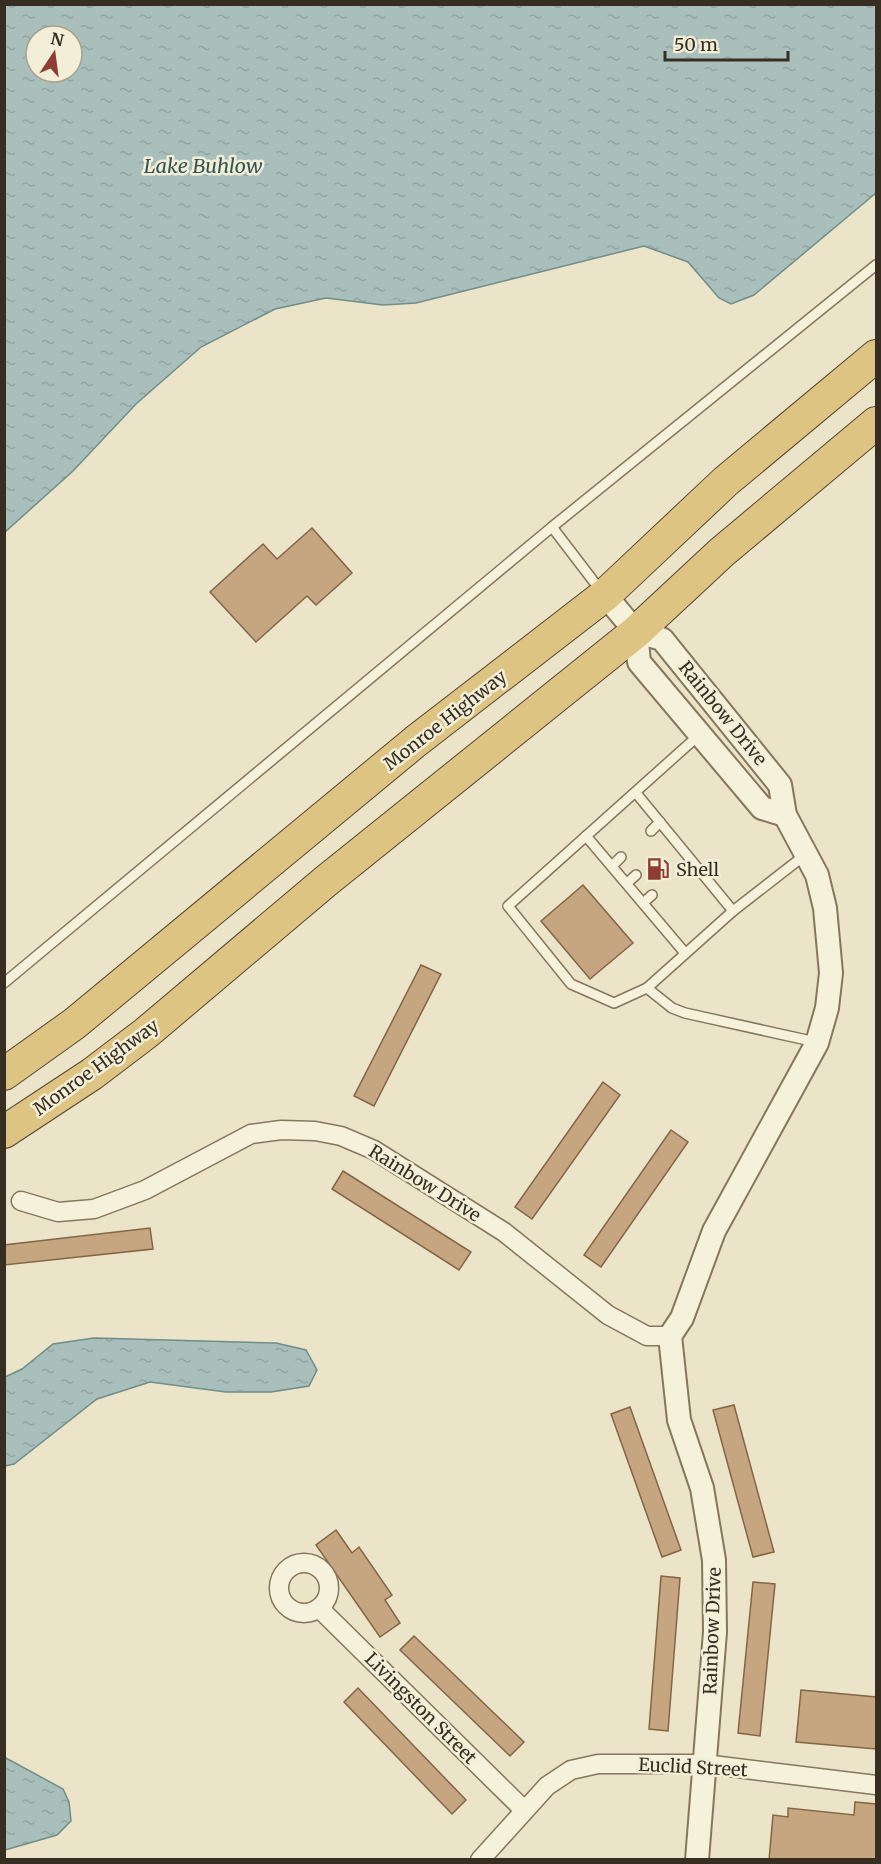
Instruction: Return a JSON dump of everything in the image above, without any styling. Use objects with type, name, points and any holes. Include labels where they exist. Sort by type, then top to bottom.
[{"type":"highway","name":"Monroe Highway","points":[[4,1074],[74,1024],[416,741],[605,595],[726,481],[876,356]]},
{"type":"highway","name":"Monroe Highway","points":[[4,1132],[76,1085],[146,1033],[326,881],[636,632],[722,552],[876,423]]},
{"type":"street","points":[[605,595],[636,632]]},
{"type":"street","name":"Rainbow Drive","points":[[697,1860],[715,1632],[714,1560],[702,1488],[679,1420],[670,1336],[682,1318],[714,1231],[817,1042],[827,1008],[831,973],[830,943],[819,886],[807,854],[785,815],[780,785],[662,639],[636,632],[639,662],[762,808],[785,815]]},
{"type":"street","name":"Rainbow Drive","points":[[21,1201],[58,1212],[94,1209],[146,1190],[251,1134],[281,1130],[341,1136],[374,1150],[504,1232],[608,1315],[647,1336],[670,1336]]},
{"type":"street","name":"Livingston Street","points":[[320,1608],[524,1809]]},
{"type":"street","name":"Euclid Street","points":[[480,1860],[547,1786],[570,1770],[598,1764],[704,1764],[876,1785]]},
{"type":"lane","points":[[4,983],[552,527],[876,265]]},
{"type":"lane","points":[[552,527],[605,595]]},
{"type":"lane","points":[[700,734],[508,906],[571,984],[614,1003],[647,988],[733,911],[807,854]]},
{"type":"lane","points":[[636,793],[733,911]]},
{"type":"lane","points":[[651,831],[660,822]]},
{"type":"lane","points":[[586,836],[685,953]]},
{"type":"lane","points":[[666,849],[675,841]]},
{"type":"lane","points":[[612,866],[621,857]]},
{"type":"lane","points":[[681,868],[690,860]]},
{"type":"lane","points":[[627,884],[636,875]]},
{"type":"lane","points":[[696,886],[705,878]]},
{"type":"lane","points":[[643,903],[652,895]]},
{"type":"lane","points":[[658,920],[667,912]]},
{"type":"lane","points":[[647,988],[672,1008],[685,1013],[817,1042]]},
{"type":"water","name":"Lake Buhlow","points":[[5,4],[876,5],[876,193],[754,295],[731,304],[719,298],[688,262],[644,246],[416,303],[383,305],[326,298],[275,309],[201,347],[136,404],[73,471],[5,532]]},
{"type":"water","points":[[94,1338],[276,1343],[306,1350],[317,1370],[309,1386],[271,1392],[226,1392],[150,1382],[97,1399],[14,1464],[5,1466],[5,1377],[22,1369],[53,1344]]},
{"type":"water","points":[[4,1757],[63,1789],[69,1802],[71,1821],[57,1835],[5,1850]]},
{"type":"building","points":[[312,528],[352,573],[316,605],[307,596],[256,642],[210,592],[263,544],[277,559]]},
{"type":"building","points":[[583,885],[633,943],[590,979],[541,921]]},
{"type":"building","points":[[421,965],[441,974],[374,1106],[354,1096]]},
{"type":"building","points":[[603,1082],[620,1095],[532,1219],[515,1207]]},
{"type":"building","points":[[671,1130],[688,1142],[601,1267],[584,1255]]},
{"type":"building","points":[[343,1171],[471,1252],[459,1270],[332,1189]]},
{"type":"building","points":[[150,1228],[153,1249],[4,1265],[4,1245]]},
{"type":"building","points":[[734,1405],[774,1552],[753,1557],[713,1410]]},
{"type":"building","points":[[630,1407],[681,1550],[662,1557],[611,1414]]},
{"type":"building","points":[[336,1530],[352,1553],[359,1547],[392,1595],[385,1600],[400,1623],[380,1637],[316,1545]]},
{"type":"building","points":[[661,1576],[680,1578],[668,1731],[649,1729]]},
{"type":"building","points":[[753,1582],[775,1584],[760,1736],[738,1733]]},
{"type":"building","points":[[414,1636],[524,1742],[510,1756],[400,1650]]},
{"type":"building","points":[[358,1688],[466,1800],[452,1814],[344,1702]]},
{"type":"building","points":[[801,1690],[876,1697],[876,1749],[796,1742]]},
{"type":"building","points":[[855,1802],[876,1804],[876,1860],[769,1860],[773,1815],[788,1817],[788,1808],[854,1815]]},
{"type":"place","name":"Shell","points":[[658,869]]}]
